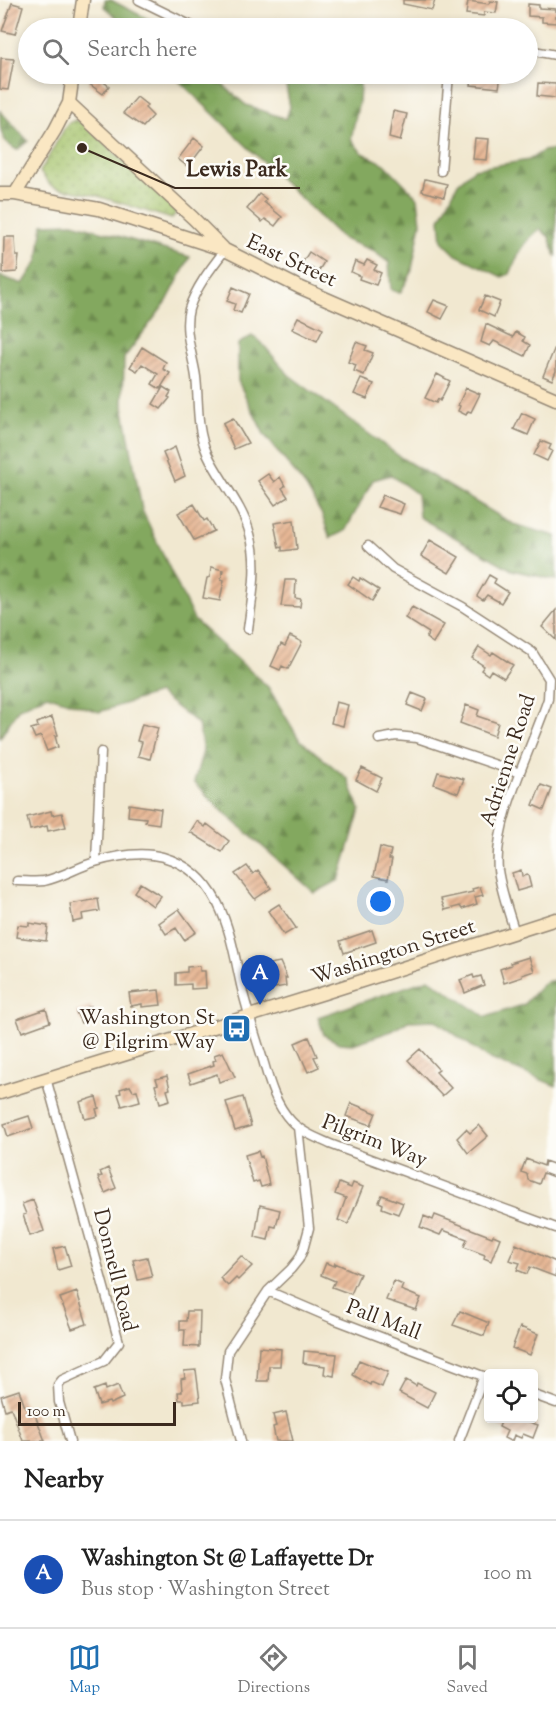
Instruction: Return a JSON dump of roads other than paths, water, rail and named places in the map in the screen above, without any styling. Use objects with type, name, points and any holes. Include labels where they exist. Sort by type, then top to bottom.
[{"type":"street","points":[[80,18],[82,0]]},
{"type":"street","points":[[140,0],[176,18]]},
{"type":"street","points":[[538,52],[556,55]]},
{"type":"street","points":[[15,194],[69,104],[72,84]]},
{"type":"street","points":[[441,171],[448,84]]},
{"type":"street","points":[[69,104],[194,218],[225,250],[211,267],[194,295],[187,327],[195,375],[200,435],[208,455],[237,503],[250,534],[255,570],[248,629]]},
{"type":"street","name":"East Street","points":[[0,194],[15,194],[99,208],[225,250],[299,287],[556,399]]},
{"type":"street","name":"Adrienne Road","points":[[368,546],[393,569],[463,607],[532,652],[549,679],[548,699],[540,726],[520,773],[502,835],[498,870],[514,933]]},
{"type":"street","points":[[379,739],[396,736],[417,738],[520,773]]},
{"type":"street","points":[[96,861],[101,752]]},
{"type":"street","name":"Pilgrim Way","points":[[17,881],[42,881],[59,877],[96,861],[142,854],[162,857],[178,863],[195,874],[218,902],[234,944],[242,986],[271,1087],[279,1105],[291,1121],[330,1144],[556,1228]]},
{"type":"street","name":"Washington Street","points":[[0,1093],[556,919]]},
{"type":"street","name":"Donnell Road","points":[[46,1078],[119,1342],[104,1361],[62,1380],[58,1385],[59,1402],[70,1441]]},
{"type":"street","points":[[241,1441],[225,1379],[228,1351],[268,1292],[299,1258],[309,1228],[298,1127]]},
{"type":"street","name":"Pall Mall","points":[[268,1292],[484,1376]]},
{"type":"street","points":[[459,1441],[484,1382]]},
{"type":"street","points":[[538,1396],[556,1403]]},
{"type":"place","name":"Lewis Park","points":[[82,148]]},
{"type":"place","name":"Washington St @ Laffayette Dr","points":[[260,1005]]},
{"type":"place","name":"Washington St @ Pilgrim Way","points":[[236,1029]]}]
